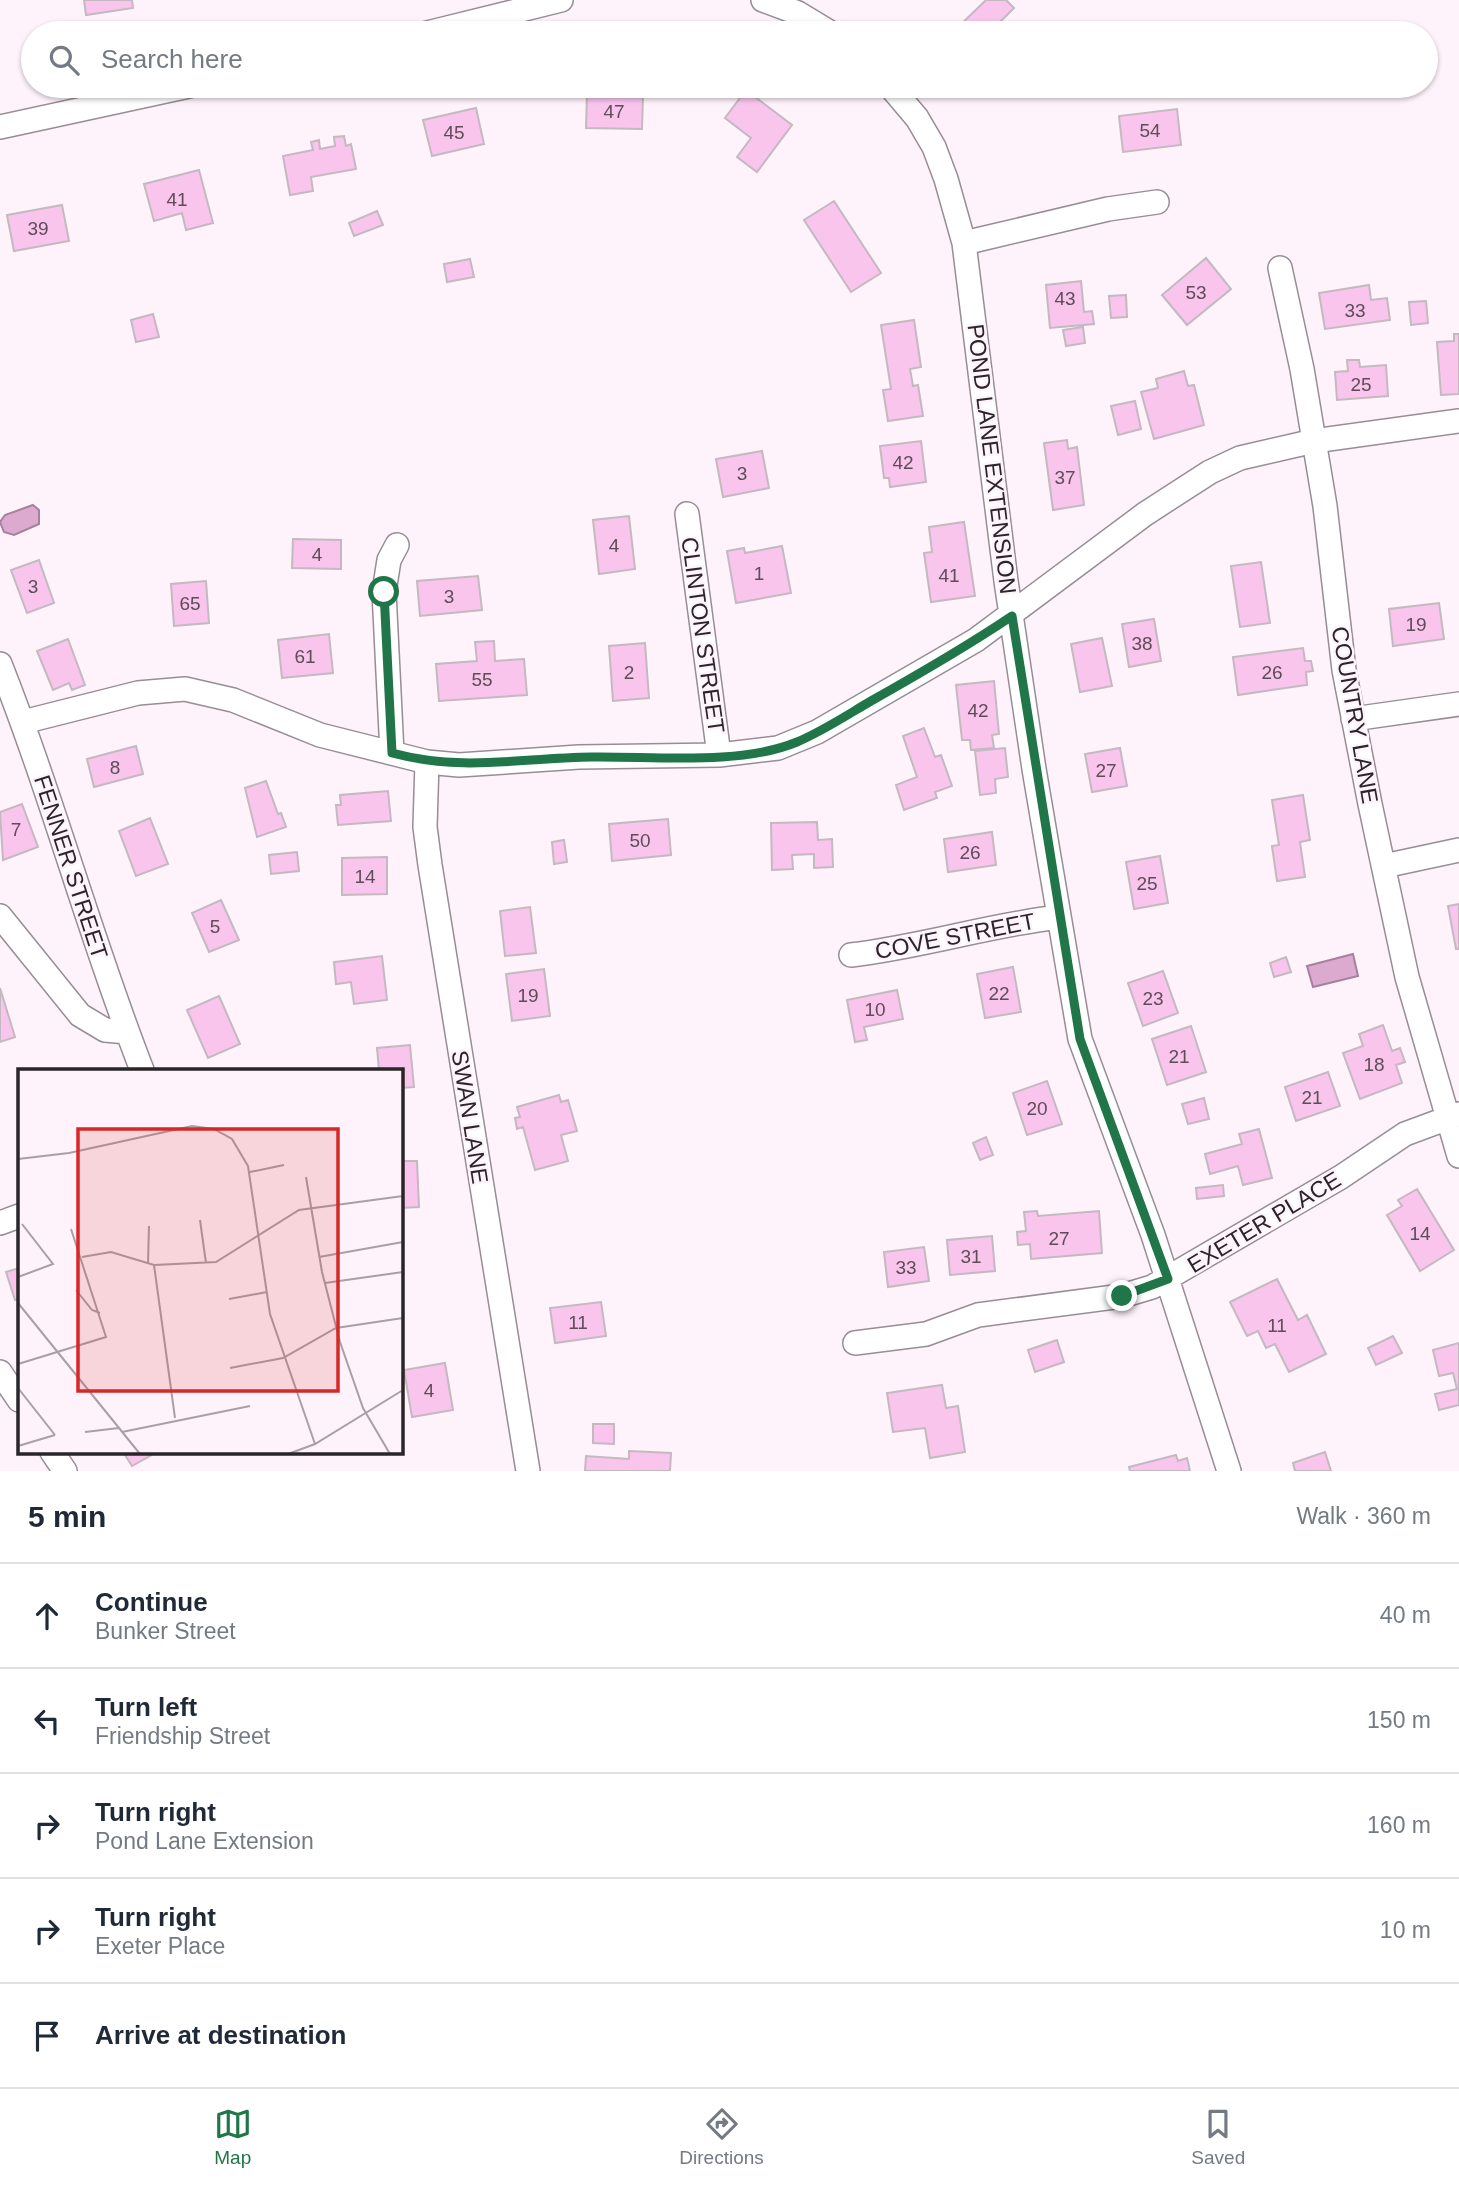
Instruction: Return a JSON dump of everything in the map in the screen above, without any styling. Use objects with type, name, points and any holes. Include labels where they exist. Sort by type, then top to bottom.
[{"type":"street","points":[[476,21],[561,0]]},
{"type":"street","points":[[763,0],[811,21]]},
{"type":"street","points":[[0,128],[135,98]]},
{"type":"street","name":"POND LANE EXTENSION","points":[[900,98],[916,118],[934,148],[946,179],[964,243],[1012,616],[1080,1039],[1168,1279],[1228,1471]]},
{"type":"street","points":[[964,243],[1108,209],[1157,202]]},
{"type":"street","name":"COUNTRY LANE","points":[[1280,268],[1314,441],[1353,719],[1407,977],[1454,1115],[1459,1156]]},
{"type":"street","points":[[23,722],[138,693],[185,689],[233,700],[320,735],[427,762],[459,765],[579,757],[755,752],[797,742],[943,660],[1012,616],[1145,514],[1210,472],[1240,458],[1314,441],[1459,421]]},
{"type":"street","name":"CLINTON STREET","points":[[687,514],[719,755]]},
{"type":"street","points":[[392,753],[384,592],[389,560],[397,545]]},
{"type":"street","name":"FENNER STREET","points":[[0,664],[23,722],[142,1069]]},
{"type":"street","points":[[1353,719],[1459,704]]},
{"type":"street","name":"SWAN LANE","points":[[427,762],[425,827],[430,865],[528,1471]]},
{"type":"street","points":[[1384,866],[1459,849]]},
{"type":"street","points":[[0,916],[80,1015],[106,1030],[127,1032]]},
{"type":"street","name":"COVE STREET","points":[[850,956],[906,949],[1059,916]]},
{"type":"street","name":"EXETER PLACE","points":[[855,1343],[934,1333],[962,1320],[1003,1310],[1136,1293],[1168,1279],[1341,1177],[1405,1134],[1454,1115]]},
{"type":"street","points":[[0,1223],[18,1216]]},
{"type":"street","points":[[0,1372],[18,1399]]},
{"type":"street","points":[[53,1454],[65,1471]]},
{"type":"shaded area","points":[[33,505],[39,510],[39,524],[14,535],[4,532],[0,522],[5,515]]},
{"type":"shaded area","points":[[1353,954],[1358,976],[1313,987],[1307,966]]},
{"type":"building","points":[[84,0],[132,0],[133,8],[86,15]]},
{"type":"building","points":[[986,0],[1006,0],[1014,8],[1001,21],[964,21]]},
{"type":"building","points":[[587,98],[643,98],[642,129],[586,128]]},
{"type":"building","points":[[740,98],[757,98],[792,125],[757,172],[737,157],[751,138],[725,118]]},
{"type":"building","points":[[476,108],[484,144],[432,156],[423,120]]},
{"type":"building","points":[[1177,109],[1181,145],[1123,152],[1119,116]]},
{"type":"building","points":[[344,136],[346,146],[351,144],[356,169],[311,177],[313,191],[290,195],[283,156],[313,150],[311,142],[319,140],[320,149],[335,146],[334,137]]},
{"type":"building","points":[[199,170],[213,223],[186,230],[182,213],[154,221],[144,184]]},
{"type":"building","points":[[834,201],[881,273],[851,292],[804,220]]},
{"type":"building","points":[[62,205],[69,241],[14,251],[7,215]]},
{"type":"building","points":[[377,211],[383,225],[354,236],[349,223]]},
{"type":"building","points":[[1206,258],[1231,289],[1187,325],[1162,295]]},
{"type":"building","points":[[470,259],[474,277],[447,282],[444,264]]},
{"type":"building","points":[[1081,281],[1084,312],[1092,311],[1094,324],[1050,328],[1046,285]]},
{"type":"building","points":[[1369,285],[1371,300],[1387,298],[1390,320],[1325,329],[1319,293]]},
{"type":"building","points":[[1126,295],[1127,317],[1111,318],[1109,296]]},
{"type":"building","points":[[1426,301],[1428,323],[1411,325],[1409,302]]},
{"type":"building","points":[[153,314],[159,337],[136,342],[131,320]]},
{"type":"building","points":[[914,320],[921,367],[910,369],[913,386],[918,385],[923,416],[888,421],[883,390],[891,389],[881,325]]},
{"type":"building","points":[[1083,327],[1085,343],[1066,346],[1063,330]]},
{"type":"building","points":[[1454,334],[1459,334],[1459,394],[1441,395],[1437,342],[1454,341]]},
{"type":"building","points":[[1347,360],[1359,360],[1360,367],[1386,365],[1388,396],[1337,400],[1335,372],[1348,371]]},
{"type":"building","points":[[1184,371],[1188,386],[1194,385],[1204,425],[1154,439],[1141,392],[1158,388],[1156,379]]},
{"type":"building","points":[[1135,401],[1141,429],[1118,435],[1111,406]]},
{"type":"building","points":[[1067,440],[1068,449],[1077,447],[1084,505],[1053,510],[1044,443]]},
{"type":"building","points":[[921,441],[926,482],[890,487],[889,478],[884,478],[880,446]]},
{"type":"building","points":[[762,451],[769,488],[723,497],[716,459]]},
{"type":"building","points":[[629,516],[635,569],[599,574],[593,520]]},
{"type":"building","points":[[964,522],[975,596],[931,602],[924,553],[932,552],[929,527]]},
{"type":"building","points":[[293,539],[341,540],[341,569],[292,568]]},
{"type":"building","points":[[782,546],[791,593],[736,603],[727,551],[744,548],[745,553]]},
{"type":"building","points":[[39,560],[54,603],[27,613],[11,570]]},
{"type":"building","points":[[1261,562],[1270,623],[1240,627],[1231,566]]},
{"type":"building","points":[[478,576],[482,610],[420,616],[417,581]]},
{"type":"building","points":[[206,581],[209,623],[174,626],[171,584]]},
{"type":"building","points":[[1439,603],[1444,639],[1393,646],[1389,609]]},
{"type":"building","points":[[1154,619],[1161,661],[1129,667],[1122,624]]},
{"type":"building","points":[[329,634],[333,673],[282,678],[278,640]]},
{"type":"building","points":[[1102,638],[1112,686],[1080,692],[1071,644]]},
{"type":"building","points":[[68,639],[85,685],[72,690],[69,683],[53,690],[37,651]]},
{"type":"building","points":[[494,641],[495,661],[524,659],[527,695],[439,701],[436,664],[477,661],[475,642]]},
{"type":"building","points":[[645,643],[649,698],[613,701],[609,646]]},
{"type":"building","points":[[1303,648],[1305,661],[1311,661],[1313,671],[1306,672],[1307,685],[1238,695],[1233,657]]},
{"type":"building","points":[[994,681],[999,734],[992,735],[994,748],[971,750],[970,740],[962,740],[956,685]]},
{"type":"building","points":[[924,728],[935,757],[941,755],[952,786],[935,792],[937,798],[904,810],[896,785],[917,777],[903,736]]},
{"type":"building","points":[[136,746],[143,774],[94,787],[87,759]]},
{"type":"building","points":[[1005,748],[1008,777],[995,779],[996,793],[980,795],[975,751]]},
{"type":"building","points":[[1120,748],[1127,786],[1092,792],[1085,754]]},
{"type":"building","points":[[266,781],[278,814],[281,813],[286,827],[257,837],[245,788]]},
{"type":"building","points":[[388,791],[391,821],[338,825],[336,805],[341,805],[340,795]]},
{"type":"building","points":[[1303,795],[1310,840],[1300,842],[1305,877],[1277,881],[1272,846],[1279,845],[1272,800]]},
{"type":"building","points":[[22,804],[38,847],[3,860],[0,812]]},
{"type":"building","points":[[150,818],[168,864],[136,876],[119,831]]},
{"type":"building","points":[[668,819],[671,855],[612,861],[609,824]]},
{"type":"building","points":[[817,822],[818,840],[832,839],[833,867],[814,868],[814,854],[792,855],[793,869],[772,870],[771,823]]},
{"type":"building","points":[[992,832],[996,865],[948,872],[944,839]]},
{"type":"building","points":[[564,840],[567,862],[554,864],[552,842]]},
{"type":"building","points":[[297,852],[299,871],[271,874],[269,855]]},
{"type":"building","points":[[1160,856],[1168,903],[1134,909],[1126,862]]},
{"type":"building","points":[[387,857],[387,894],[342,895],[342,858]]},
{"type":"building","points":[[221,900],[239,940],[209,952],[192,913]]},
{"type":"building","points":[[1459,904],[1459,949],[1456,949],[1448,906]]},
{"type":"building","points":[[530,907],[536,953],[505,956],[500,911]]},
{"type":"building","points":[[382,956],[387,1000],[354,1004],[351,982],[336,984],[334,962]]},
{"type":"building","points":[[1286,957],[1291,972],[1274,977],[1270,963]]},
{"type":"building","points":[[1013,967],[1021,1012],[985,1018],[977,974]]},
{"type":"building","points":[[544,969],[550,1016],[512,1021],[506,974]]},
{"type":"building","points":[[1163,971],[1178,1013],[1143,1026],[1128,983]]},
{"type":"building","points":[[0,988],[15,1037],[0,1042]]},
{"type":"building","points":[[897,990],[903,1019],[864,1027],[867,1040],[855,1042],[847,1000]]},
{"type":"building","points":[[219,996],[240,1044],[208,1058],[187,1010]]},
{"type":"building","points":[[1383,1025],[1392,1051],[1400,1048],[1405,1062],[1396,1065],[1402,1083],[1360,1099],[1343,1053],[1363,1046],[1359,1034]]},
{"type":"building","points":[[1191,1026],[1206,1072],[1167,1085],[1152,1039]]},
{"type":"building","points":[[410,1045],[414,1087],[402,1088],[402,1069],[379,1069],[377,1048]]},
{"type":"building","points":[[1328,1072],[1340,1106],[1296,1121],[1285,1087]]},
{"type":"building","points":[[1047,1081],[1062,1124],[1027,1135],[1013,1093]]},
{"type":"building","points":[[559,1095],[561,1102],[568,1100],[577,1131],[561,1135],[568,1161],[535,1170],[523,1127],[517,1129],[515,1118],[520,1117],[517,1107]]},
{"type":"building","points":[[1204,1098],[1209,1119],[1188,1124],[1182,1104]]},
{"type":"building","points":[[1259,1129],[1272,1178],[1243,1185],[1238,1166],[1210,1174],[1205,1154],[1242,1144],[1239,1134]]},
{"type":"building","points":[[986,1137],[993,1155],[980,1160],[973,1143]]},
{"type":"building","points":[[402,1161],[417,1161],[419,1207],[402,1208]]},
{"type":"building","points":[[1223,1185],[1224,1196],[1197,1199],[1196,1188]]},
{"type":"building","points":[[1417,1189],[1454,1250],[1420,1271],[1387,1215],[1402,1206],[1398,1200]]},
{"type":"building","points":[[1037,1211],[1038,1216],[1099,1211],[1102,1253],[1031,1259],[1030,1244],[1018,1245],[1017,1232],[1026,1231],[1024,1212]]},
{"type":"building","points":[[992,1236],[995,1271],[950,1275],[947,1240]]},
{"type":"building","points":[[924,1247],[929,1281],[888,1287],[884,1252]]},
{"type":"building","points":[[18,1268],[18,1299],[15,1300],[6,1272]]},
{"type":"building","points":[[1277,1279],[1298,1320],[1307,1315],[1326,1354],[1289,1372],[1275,1344],[1266,1348],[1258,1331],[1247,1336],[1230,1302]]},
{"type":"building","points":[[601,1302],[606,1336],[555,1343],[550,1308]]},
{"type":"building","points":[[1393,1336],[1402,1353],[1376,1365],[1368,1348]]},
{"type":"building","points":[[1057,1340],[1064,1362],[1035,1372],[1028,1350]]},
{"type":"building","points":[[1459,1343],[1459,1405],[1439,1410],[1435,1394],[1457,1389],[1453,1373],[1439,1376],[1433,1350]]},
{"type":"building","points":[[445,1363],[453,1410],[412,1417],[404,1370]]},
{"type":"building","points":[[942,1385],[946,1408],[958,1406],[965,1452],[930,1458],[925,1428],[893,1432],[887,1393]]},
{"type":"building","points":[[593,1424],[614,1424],[614,1444],[593,1443]]},
{"type":"building","points":[[629,1451],[671,1453],[670,1471],[585,1471],[586,1456],[629,1459]]},
{"type":"building","points":[[1325,1452],[1331,1471],[1295,1471],[1293,1463]]},
{"type":"building","points":[[124,1454],[153,1454],[132,1466]]},
{"type":"building","points":[[1176,1455],[1178,1461],[1187,1458],[1190,1471],[1130,1471],[1129,1467]]},
{"type":"route","points":[[384,592],[392,753],[427,762],[459,765],[579,757],[719,755],[778,748],[817,732],[943,660],[1012,616],[1034,769],[1080,1039],[1168,1279],[1122,1296]]}]
